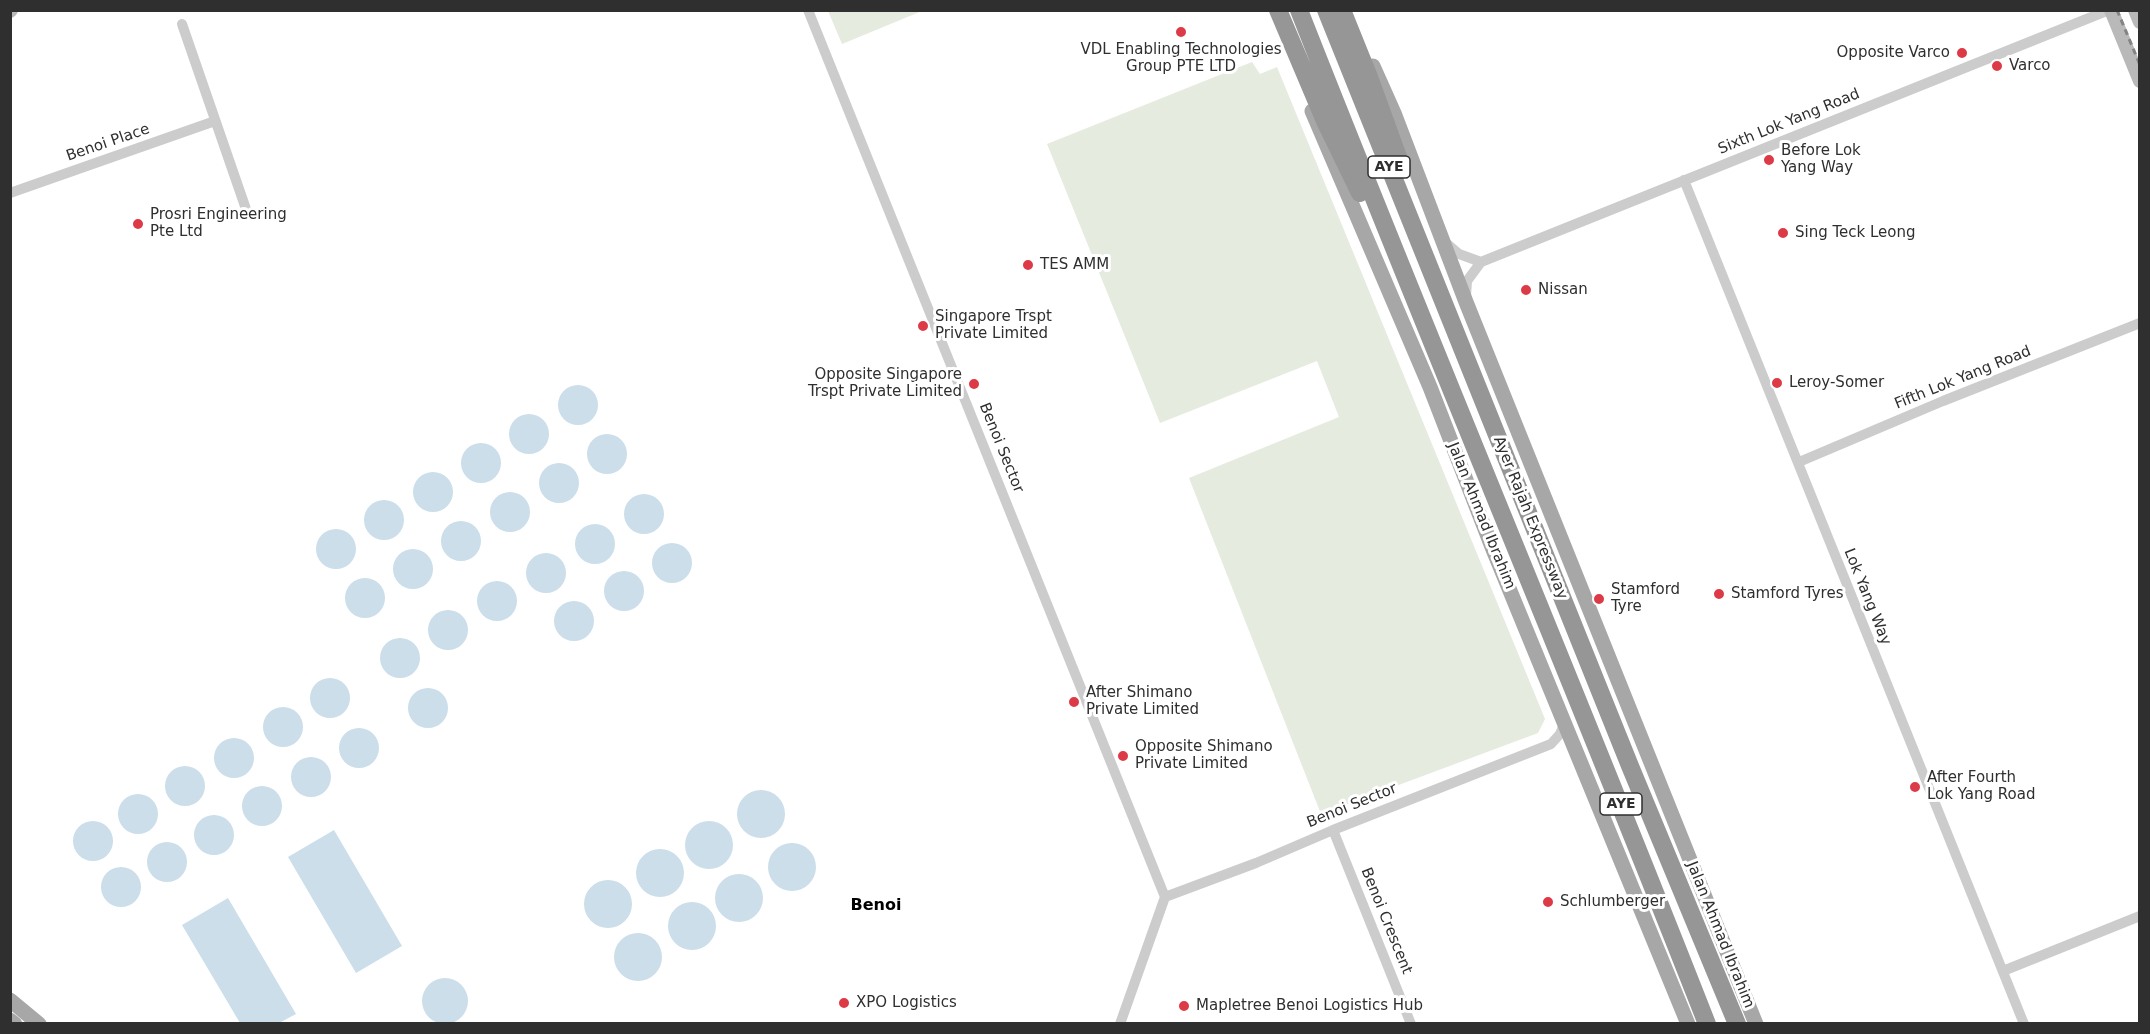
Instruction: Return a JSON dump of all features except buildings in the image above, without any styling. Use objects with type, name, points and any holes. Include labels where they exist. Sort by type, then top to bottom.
[{"type":"highway","points":[[1278,10],[1348,170],[1375,221],[1386,232]]},
{"type":"highway","name":"Ayer Rajah Expressway","points":[[1299,10],[1386,232],[1613,784],[1707,1023]]},
{"type":"highway","name":"Ayer Rajah Expressway","points":[[1326,10],[1630,766],[1737,1023]]},
{"type":"highway","points":[[1342,10],[1430,243],[1453,324]]},
{"type":"main road","name":"Jalan Ahmad Ibrahim","points":[[1272,10],[1328,152],[1430,387],[1492,547],[1688,1023]]},
{"type":"main road","name":"Jalan Ahmad Ibrahim","points":[[1350,10],[1394,113],[1466,302],[1756,1023]]},
{"type":"main road","points":[[2110,10],[2139,81]]},
{"type":"main road","points":[[2135,10],[2139,22]]},
{"type":"main road","points":[[10,1000],[39,1023]]},
{"type":"main road","points":[[10,1020],[15,1023]]},
{"type":"street","name":"Benoi Sector","points":[[808,10],[1165,897],[1256,863],[1332,830],[1551,744]]},
{"type":"street","name":"Sixth Lok Yang Road","points":[[1480,262],[2110,10]]},
{"type":"street","points":[[182,24],[247,212]]},
{"type":"street","name":"Benoi Place","points":[[10,193],[215,121]]},
{"type":"street","name":"Lok Yang Way","points":[[1684,180],[2024,1023]]},
{"type":"street","points":[[1443,240],[1459,255],[1480,262],[1467,281],[1466,302]]},
{"type":"street","name":"Fifth Lok Yang Road","points":[[1799,462],[2139,322]]},
{"type":"street","points":[[1551,744],[1560,734],[1565,721]]},
{"type":"street","points":[[1551,744],[1566,746],[1577,752]]},
{"type":"street","name":"Benoi Crescent","points":[[1332,830],[1411,1023]]},
{"type":"street","points":[[1120,1023],[1165,897]]},
{"type":"street","points":[[2003,971],[2139,916]]},
{"type":"shaded area","points":[[828,11],[922,11],[842,44]]},
{"type":"shaded area","points":[[1252,62],[1260,74],[1277,67],[1545,719],[1538,733],[1321,814],[1189,478],[1339,417],[1317,361],[1160,423],[1047,144]]},
{"type":"water","points":[[578,385],[586,386],[592,391],[597,397],[597,413],[592,419],[586,424],[578,425],[570,424],[564,419],[559,413],[558,405],[559,397],[564,391],[570,386]]},
{"type":"water","points":[[529,414],[537,415],[543,420],[548,426],[548,442],[543,448],[537,453],[529,454],[521,453],[515,448],[510,442],[509,434],[510,426],[515,420],[521,415]]},
{"type":"water","points":[[607,434],[615,435],[621,440],[626,446],[626,462],[621,468],[615,473],[607,474],[599,473],[593,468],[588,462],[587,454],[588,446],[593,440],[599,435]]},
{"type":"water","points":[[481,443],[489,444],[495,449],[500,455],[500,471],[495,477],[489,482],[481,483],[473,482],[467,477],[462,471],[461,463],[462,455],[467,449],[473,444]]},
{"type":"water","points":[[559,463],[567,464],[573,469],[578,475],[578,491],[573,497],[567,502],[559,503],[551,502],[545,497],[540,491],[539,483],[540,475],[545,469],[551,464]]},
{"type":"water","points":[[433,472],[441,473],[447,478],[452,484],[452,500],[447,506],[441,511],[433,512],[425,511],[419,506],[414,500],[413,492],[414,484],[419,478],[425,473]]},
{"type":"water","points":[[510,492],[518,493],[524,498],[529,504],[529,520],[524,526],[518,531],[510,532],[502,531],[496,526],[491,520],[490,512],[491,504],[496,498],[502,493]]},
{"type":"water","points":[[644,494],[652,495],[658,500],[663,506],[663,522],[658,528],[652,533],[644,534],[636,533],[630,528],[625,522],[624,514],[625,506],[630,500],[636,495]]},
{"type":"water","points":[[384,500],[392,501],[398,506],[403,512],[403,528],[398,534],[392,539],[384,540],[376,539],[370,534],[365,528],[364,520],[365,512],[370,506],[376,501]]},
{"type":"water","points":[[461,521],[469,522],[475,527],[480,533],[480,549],[475,555],[469,560],[461,561],[453,560],[447,555],[442,549],[441,541],[442,533],[447,527],[453,522]]},
{"type":"water","points":[[595,524],[603,525],[609,530],[614,536],[614,552],[609,558],[603,563],[595,564],[587,563],[581,558],[576,552],[575,544],[576,536],[581,530],[587,525]]},
{"type":"water","points":[[336,529],[344,530],[350,535],[355,541],[355,557],[350,563],[344,568],[336,569],[328,568],[322,563],[317,557],[316,549],[317,541],[322,535],[328,530]]},
{"type":"water","points":[[672,543],[680,544],[686,549],[691,555],[691,571],[686,577],[680,582],[672,583],[664,582],[658,577],[653,571],[652,563],[653,555],[658,549],[664,544]]},
{"type":"water","points":[[413,549],[421,550],[427,555],[432,561],[432,577],[427,583],[421,588],[413,589],[405,588],[399,583],[394,577],[393,569],[394,561],[399,555],[405,550]]},
{"type":"water","points":[[546,553],[554,554],[560,559],[565,565],[565,581],[560,587],[554,592],[546,593],[538,592],[532,587],[527,581],[526,573],[527,565],[532,559],[538,554]]},
{"type":"water","points":[[624,571],[632,572],[638,577],[643,583],[643,599],[638,605],[632,610],[624,611],[616,610],[610,605],[605,599],[604,591],[605,583],[610,577],[616,572]]},
{"type":"water","points":[[365,578],[373,579],[379,584],[384,590],[384,606],[379,612],[373,617],[365,618],[357,617],[351,612],[346,606],[345,598],[346,590],[351,584],[357,579]]},
{"type":"water","points":[[497,581],[505,582],[511,587],[516,593],[516,609],[511,615],[505,620],[497,621],[489,620],[483,615],[478,609],[477,601],[478,593],[483,587],[489,582]]},
{"type":"water","points":[[574,601],[582,602],[588,607],[593,613],[593,629],[588,635],[582,640],[574,641],[566,640],[560,635],[555,629],[554,621],[555,613],[560,607],[566,602]]},
{"type":"water","points":[[448,610],[456,611],[462,616],[467,622],[467,638],[462,644],[456,649],[448,650],[440,649],[434,644],[429,638],[428,630],[429,622],[434,616],[440,611]]},
{"type":"water","points":[[400,638],[408,639],[414,644],[419,650],[419,666],[414,672],[408,677],[400,678],[392,677],[386,672],[381,666],[380,658],[381,650],[386,644],[392,639]]},
{"type":"water","points":[[330,678],[338,679],[344,684],[349,690],[349,706],[344,712],[338,717],[330,718],[322,717],[316,712],[311,706],[310,698],[311,690],[316,684],[322,679]]},
{"type":"water","points":[[428,688],[436,689],[442,694],[447,700],[447,716],[442,722],[436,727],[428,728],[420,727],[414,722],[409,716],[408,708],[409,700],[414,694],[420,689]]},
{"type":"water","points":[[283,707],[291,708],[297,713],[302,719],[302,735],[297,741],[291,746],[283,747],[275,746],[269,741],[264,735],[263,727],[264,719],[269,713],[275,708]]},
{"type":"water","points":[[359,728],[367,729],[373,734],[378,740],[378,756],[373,762],[367,767],[359,768],[351,767],[345,762],[340,756],[339,748],[340,740],[345,734],[351,729]]},
{"type":"water","points":[[234,738],[242,739],[248,744],[253,750],[253,766],[248,772],[242,777],[234,778],[226,777],[220,772],[215,766],[214,758],[215,750],[220,744],[226,739]]},
{"type":"water","points":[[311,757],[319,758],[325,763],[330,769],[330,785],[325,791],[319,796],[311,797],[303,796],[297,791],[292,785],[291,777],[292,769],[297,763],[303,758]]},
{"type":"water","points":[[185,766],[193,767],[199,772],[204,778],[204,794],[199,800],[193,805],[185,806],[177,805],[171,800],[166,794],[165,786],[166,778],[171,772],[177,767]]},
{"type":"water","points":[[262,786],[270,787],[276,792],[281,798],[281,814],[276,820],[270,825],[262,826],[254,825],[248,820],[243,814],[242,806],[243,798],[248,792],[254,787]]},
{"type":"water","points":[[761,790],[778,797],[785,814],[778,831],[761,838],[744,831],[737,814],[744,797]]},
{"type":"water","points":[[138,794],[146,795],[152,800],[157,806],[157,822],[152,828],[146,833],[138,834],[130,833],[124,828],[119,822],[118,814],[119,806],[124,800],[130,795]]},
{"type":"water","points":[[214,815],[222,816],[228,821],[233,827],[233,843],[228,849],[222,854],[214,855],[206,854],[200,849],[195,843],[194,835],[195,827],[200,821],[206,816]]},
{"type":"water","points":[[93,821],[101,822],[107,827],[112,833],[112,849],[107,855],[101,860],[93,861],[85,860],[79,855],[74,849],[73,841],[74,833],[79,827],[85,822]]},
{"type":"water","points":[[709,821],[726,828],[733,845],[726,862],[709,869],[692,862],[685,845],[692,828]]},
{"type":"water","points":[[334,830],[402,946],[356,973],[288,857]]},
{"type":"water","points":[[167,842],[175,843],[181,848],[186,854],[186,870],[181,876],[175,881],[167,882],[159,881],[153,876],[148,870],[147,862],[148,854],[153,848],[159,843]]},
{"type":"water","points":[[792,843],[809,850],[816,867],[809,884],[792,891],[775,884],[768,867],[775,850]]},
{"type":"water","points":[[660,849],[677,856],[684,873],[677,890],[660,897],[643,890],[636,873],[643,856]]},
{"type":"water","points":[[121,867],[129,868],[135,873],[140,879],[140,895],[135,901],[129,906],[121,907],[113,906],[107,901],[102,895],[101,887],[102,879],[107,873],[113,868]]},
{"type":"water","points":[[739,874],[756,881],[763,898],[756,915],[739,922],[722,915],[715,898],[722,881]]},
{"type":"water","points":[[608,880],[625,887],[632,904],[625,921],[608,928],[591,921],[584,904],[591,887]]},
{"type":"water","points":[[228,898],[296,1014],[279,1023],[240,1023],[182,925]]},
{"type":"water","points":[[692,902],[709,909],[716,926],[709,943],[692,950],[675,943],[668,926],[675,909]]},
{"type":"water","points":[[638,933],[655,940],[662,957],[655,974],[638,981],[621,974],[614,957],[621,940]]},
{"type":"water","points":[[450,978],[462,984],[467,992],[467,1010],[462,1018],[454,1023],[440,1024],[432,1021],[425,1014],[422,996],[425,988],[432,981]]},
{"type":"railway","points":[[2117,10],[2140,65]]},
{"type":"place","name":"VDL Enabling Technologies Group PTE LTD","points":[[1181,32]]},
{"type":"place","name":"Opposite Varco","points":[[1962,53]]},
{"type":"place","name":"Varco","points":[[1997,66]]},
{"type":"place","name":"Before Lok Yang Way","points":[[1769,160]]},
{"type":"place","name":"Prosri Engineering Pte Ltd","points":[[138,224]]},
{"type":"place","name":"Sing Teck Leong","points":[[1783,233]]},
{"type":"place","name":"TES AMM","points":[[1028,265]]},
{"type":"place","name":"Nissan","points":[[1526,290]]},
{"type":"place","name":"Singapore Trspt Private Limited","points":[[923,326]]},
{"type":"place","name":"Leroy-Somer","points":[[1777,383]]},
{"type":"place","name":"Opposite Singapore Trspt Private Limited","points":[[974,384]]},
{"type":"place","name":"Stamford Tyres","points":[[1719,594]]},
{"type":"place","name":"Stamford Tyre","points":[[1599,599]]},
{"type":"place","name":"After Shimano Private Limited","points":[[1074,702]]},
{"type":"place","name":"Opposite Shimano Private Limited","points":[[1123,756]]},
{"type":"place","name":"After Fourth Lok Yang Road","points":[[1915,787]]},
{"type":"place","name":"Schlumberger","points":[[1548,902]]},
{"type":"place","name":"XPO Logistics","points":[[844,1003]]},
{"type":"place","name":"Mapletree Benoi Logistics Hub","points":[[1184,1006]]},
{"type":"district","name":"Benoi","points":[[876,906]]}]
